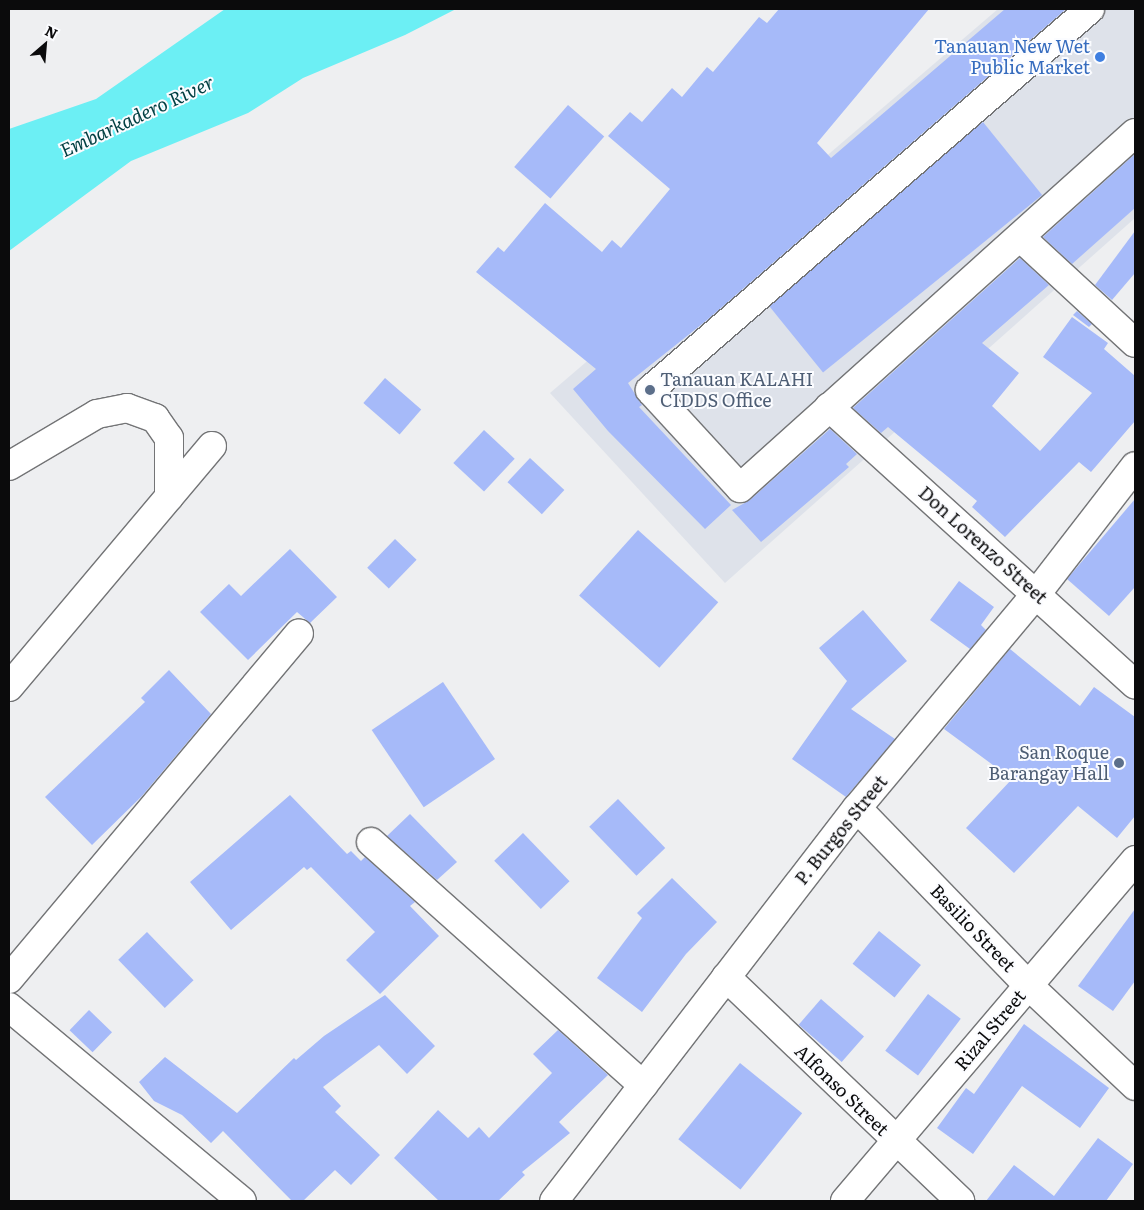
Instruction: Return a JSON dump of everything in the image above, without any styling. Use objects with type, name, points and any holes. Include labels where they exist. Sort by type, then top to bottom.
[{"type":"street","points":[[1090,9],[650,390],[740,488],[1135,133]]},
{"type":"street","points":[[1020,237],[1135,343]]},
{"type":"street","name":"Don Lorenzo Street","points":[[829,407],[1037,593],[1135,684]]},
{"type":"street","points":[[9,466],[97,414],[126,408],[155,418],[168,438],[169,497]]},
{"type":"street","points":[[9,687],[212,446]]},
{"type":"street","name":"P. Burgos Street","points":[[554,1201],[857,808],[1037,593],[1135,466]]},
{"type":"street","points":[[9,979],[299,634]]},
{"type":"street","name":"Basilio Street","points":[[857,808],[1028,985],[1135,1086]]},
{"type":"street","points":[[370,842],[643,1085]]},
{"type":"street","name":"Rizal Street","points":[[845,1201],[1135,860]]},
{"type":"street","name":"Alfonso Street","points":[[726,977],[896,1142],[960,1201]]},
{"type":"street","points":[[9,1007],[242,1201]]},
{"type":"shaded area","points":[[998,9],[1135,9],[1135,218],[725,583],[550,393]]},
{"type":"water","name":"Embarkadero River","points":[[225,9],[456,9],[405,35],[303,78],[248,113],[131,161],[9,251],[9,129],[96,99]]},
{"type":"building","points":[[779,9],[929,9],[817,143],[831,158],[1005,9],[1066,9],[707,320],[628,383],[642,405],[639,407],[731,505],[705,529],[608,431],[573,389],[596,369],[476,272],[498,247],[504,252],[545,203],[602,252],[612,240],[621,248],[670,189],[608,136],[630,112],[642,122],[672,88],[682,97],[707,67],[713,72],[759,17],[767,23]]},
{"type":"building","points":[[568,105],[604,136],[550,198],[514,167]]},
{"type":"building","points":[[983,122],[1042,195],[823,373],[764,299]]},
{"type":"building","points":[[1135,154],[1135,208],[1072,264],[1043,237]]},
{"type":"building","points":[[1135,231],[1135,273],[1112,300],[1095,285]]},
{"type":"building","points":[[1020,258],[1049,285],[982,343],[1019,373],[992,406],[1040,451],[1092,393],[1043,357],[1072,317],[1108,343],[1104,349],[1135,376],[1135,421],[1091,472],[1079,462],[1005,537],[972,507],[977,501],[888,427],[881,433],[853,408]]},
{"type":"building","points":[[1077,311],[1092,324],[1089,327],[1073,315]]},
{"type":"building","points":[[385,378],[421,409],[400,434],[363,403]]},
{"type":"building","points":[[830,429],[857,454],[846,464],[849,467],[761,542],[732,510],[750,500]]},
{"type":"building","points":[[484,430],[515,459],[484,492],[453,463]]},
{"type":"building","points":[[530,458],[564,490],[542,514],[507,482]]},
{"type":"building","points":[[1135,499],[1135,587],[1109,616],[1067,579]]},
{"type":"building","points":[[638,530],[718,602],[659,668],[579,595]]},
{"type":"building","points":[[395,539],[417,560],[389,589],[367,568]]},
{"type":"building","points":[[290,549],[337,597],[310,623],[297,612],[248,660],[200,612],[229,584],[241,596]]},
{"type":"building","points":[[959,581],[994,607],[981,625],[986,630],[970,649],[930,620]]},
{"type":"building","points":[[863,610],[907,661],[851,709],[895,739],[846,797],[792,759],[847,681],[819,648]]},
{"type":"building","points":[[1010,649],[1080,706],[1094,687],[1135,717],[1135,816],[1117,838],[1078,806],[1014,873],[966,828],[1012,779],[944,729]]},
{"type":"building","points":[[169,670],[211,714],[142,796],[92,845],[45,797],[145,702],[141,698]]},
{"type":"building","points":[[443,682],[495,759],[424,807],[372,730]]},
{"type":"building","points":[[290,795],[347,854],[351,851],[361,861],[365,857],[415,902],[410,906],[439,936],[380,994],[346,960],[375,932],[311,867],[307,870],[304,867],[231,930],[190,882]]},
{"type":"building","points":[[618,799],[665,848],[636,876],[589,827]]},
{"type":"building","points":[[410,814],[457,862],[437,880],[387,836]]},
{"type":"building","points":[[523,833],[570,881],[541,909],[494,861]]},
{"type":"building","points":[[672,878],[717,922],[686,954],[642,1012],[597,978],[642,918],[637,913]]},
{"type":"building","points":[[1135,909],[1135,981],[1113,1011],[1078,986]]},
{"type":"building","points":[[879,931],[921,965],[895,998],[853,964]]},
{"type":"building","points":[[147,932],[194,980],[165,1008],[118,960]]},
{"type":"building","points":[[928,994],[961,1019],[918,1075],[885,1051]]},
{"type":"building","points":[[385,995],[435,1046],[407,1074],[379,1045],[323,1087],[341,1106],[335,1112],[380,1155],[351,1185],[335,1170],[303,1201],[292,1201],[223,1131],[211,1143],[182,1115],[154,1101],[139,1082],[165,1057],[237,1113],[294,1058],[296,1060],[324,1036]]},
{"type":"building","points":[[821,999],[864,1036],[842,1062],[799,1025]]},
{"type":"building","points":[[89,1010],[112,1032],[93,1052],[70,1030]]},
{"type":"building","points":[[1024,1024],[1109,1088],[1080,1128],[1022,1086],[973,1154],[937,1128],[966,1088],[974,1094]]},
{"type":"building","points":[[558,1030],[608,1075],[559,1122],[570,1133],[522,1172],[525,1175],[498,1201],[439,1201],[394,1158],[438,1110],[468,1138],[479,1127],[489,1138],[552,1073],[533,1054]]},
{"type":"building","points":[[740,1063],[802,1113],[740,1190],[678,1139]]},
{"type":"building","points":[[1098,1138],[1133,1164],[1106,1201],[986,1201],[1014,1165],[1054,1196]]},
{"type":"place","name":"Tanauan New Wet Public Market","points":[[1100,57]]},
{"type":"place","name":"Tanauan KALAHI CIDDS Office","points":[[650,390]]},
{"type":"place","name":"San Roque Barangay Hall","points":[[1119,763]]}]
